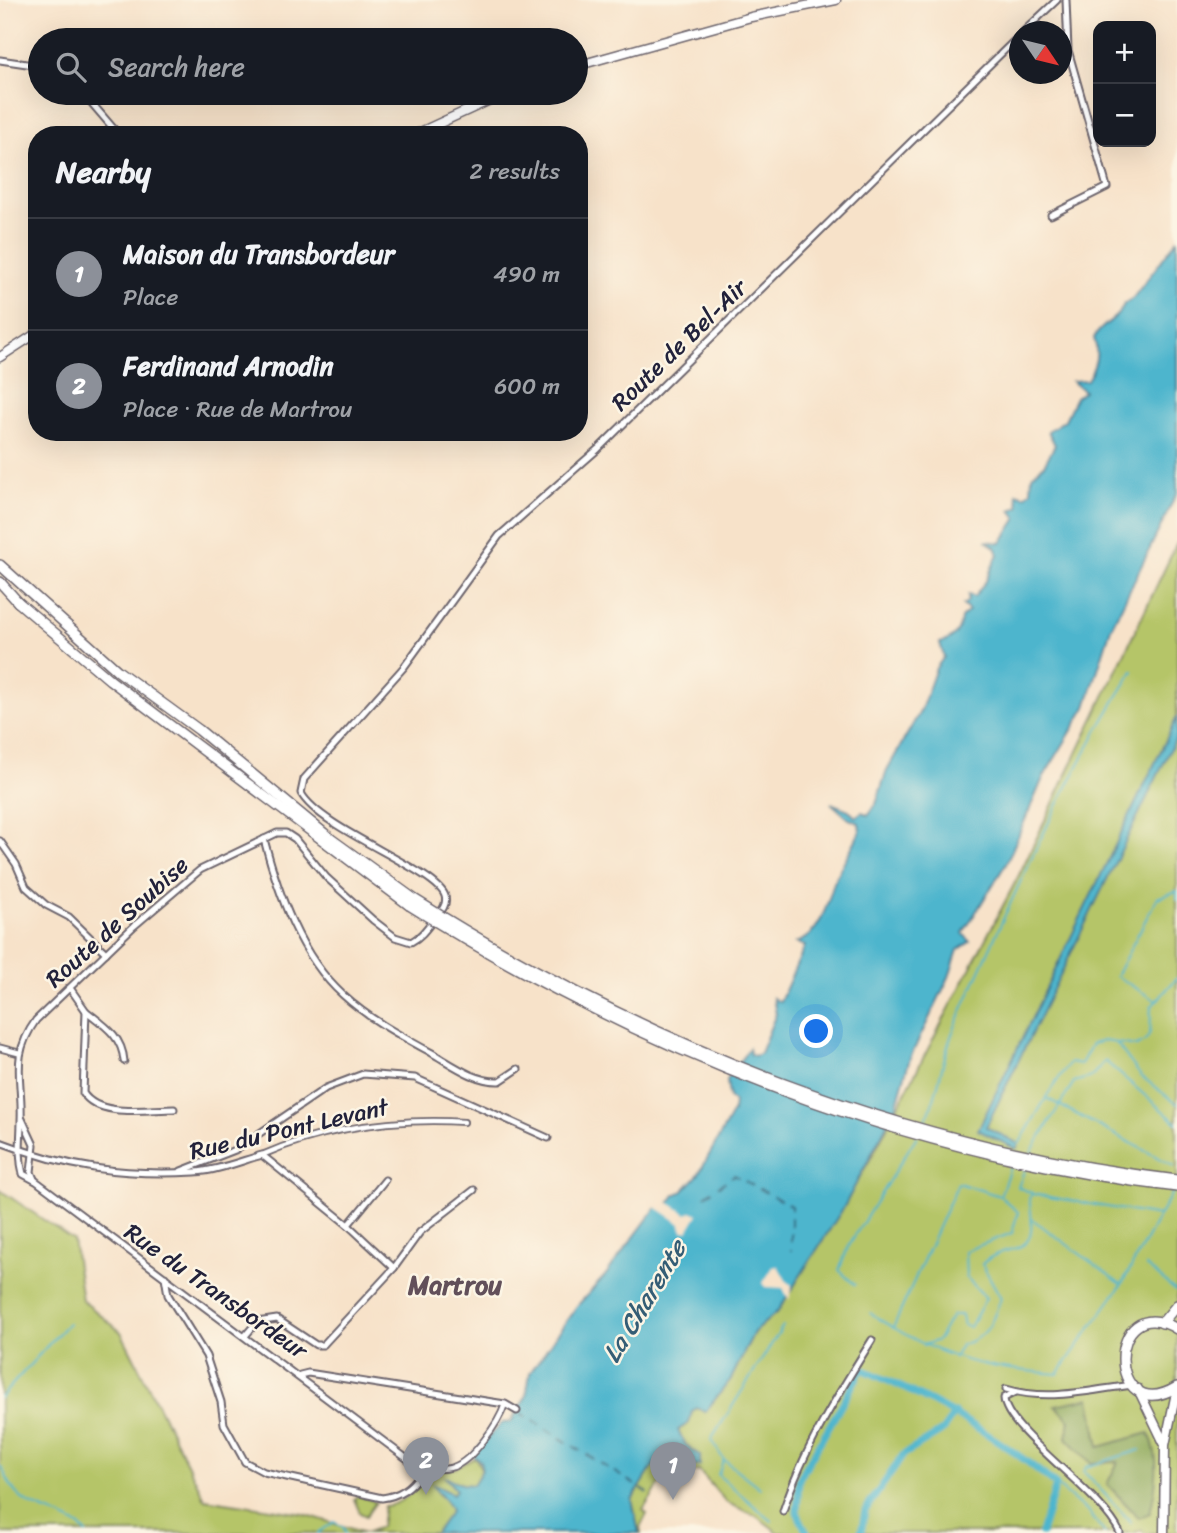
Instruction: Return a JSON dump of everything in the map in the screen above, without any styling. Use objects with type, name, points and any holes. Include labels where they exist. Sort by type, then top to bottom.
[{"type":"main road","points":[[588,63],[726,23],[836,0]]},
{"type":"main road","points":[[434,126],[479,105]]},
{"type":"main road","points":[[0,357],[28,339]]},
{"type":"main road","points":[[0,565],[118,671],[199,730],[411,902],[584,998],[673,1040],[760,1075],[873,1114],[975,1142],[1077,1165],[1177,1180]]},
{"type":"main road","points":[[0,584],[110,680],[411,902],[559,993],[638,1032],[761,1084],[860,1118],[962,1147],[1052,1168],[1177,1187]]},
{"type":"main road","points":[[1162,1323],[1177,1305]]},
{"type":"main road","points":[[1165,1445],[1122,1365],[1125,1342],[1141,1326],[1162,1323],[1177,1329]]},
{"type":"main road","points":[[1135,1387],[1160,1394],[1177,1387]]},
{"type":"main road","points":[[1164,1533],[1165,1445],[1177,1387]]},
{"type":"street","name":"Route de Bel-Air","points":[[1034,21],[1057,0]]},
{"type":"street","points":[[1051,215],[1107,187],[1068,50],[1066,0]]},
{"type":"street","name":"Route de Bel-Air","points":[[264,839],[277,833],[289,835],[326,877],[402,941],[419,938],[443,907],[446,900],[444,892],[430,880],[325,816],[303,797],[300,790],[304,779],[404,667],[499,536],[598,450],[1009,45]]},
{"type":"street","points":[[0,60],[28,64]]},
{"type":"street","points":[[93,105],[111,126]]},
{"type":"street","points":[[264,839],[273,873],[295,928],[332,984],[342,994],[392,1031],[475,1077],[500,1081],[518,1069]]},
{"type":"street","name":"Route de Soubise","points":[[19,1053],[36,1020],[106,953],[200,870],[264,839]]},
{"type":"street","points":[[0,841],[16,864],[26,887],[46,905],[69,917],[106,953]]},
{"type":"street","points":[[70,988],[86,1011],[115,1034],[123,1046],[124,1061]]},
{"type":"street","points":[[86,1011],[83,1093],[89,1102],[101,1108],[174,1108]]},
{"type":"street","points":[[1,1047],[19,1053],[17,1076],[22,1119],[18,1149]]},
{"type":"street","points":[[181,1171],[235,1150],[326,1088],[363,1074],[415,1078],[548,1138]]},
{"type":"street","points":[[22,1119],[34,1145],[31,1172],[36,1181]]},
{"type":"street","name":"Rue du Pont Levant","points":[[0,1142],[93,1170],[194,1172],[262,1155],[288,1144],[380,1122],[464,1122]]},
{"type":"street","name":"Rue du Transbordeur","points":[[18,1149],[23,1174],[300,1375],[308,1373],[505,1404],[517,1410]]},
{"type":"street","points":[[262,1155],[348,1225],[394,1268]]},
{"type":"street","points":[[348,1225],[385,1180]]},
{"type":"street","points":[[245,1336],[257,1322],[277,1319],[316,1345],[323,1345],[394,1268],[420,1232],[474,1190]]},
{"type":"street","points":[[165,1277],[168,1295],[206,1356],[221,1402],[224,1424],[245,1462],[264,1472],[382,1498],[409,1488],[420,1470]]},
{"type":"street","points":[[783,1511],[804,1457],[857,1359],[872,1340]]},
{"type":"street","points":[[300,1375],[420,1470],[447,1468],[459,1464],[496,1424],[505,1404]]},
{"type":"street","points":[[1006,1389],[1025,1396],[1074,1395],[1135,1387]]},
{"type":"street","points":[[1016,1392],[1004,1398],[1004,1406],[1020,1426],[1097,1501],[1120,1533]]},
{"type":"green space","points":[[1177,543],[1177,1533],[1144,1533],[1142,1530],[1133,1533],[779,1533],[755,1515],[727,1503],[699,1471],[662,1481],[643,1510],[647,1514],[640,1528],[641,1533],[634,1533],[632,1500],[659,1456],[672,1465],[692,1466],[700,1456],[685,1445],[678,1430],[689,1423],[692,1411],[697,1408],[705,1411],[731,1379],[754,1332],[778,1311],[871,1158],[1019,875]]},
{"type":"green space","points":[[0,1190],[73,1240],[82,1300],[121,1332],[205,1499],[304,1514],[365,1533],[0,1533]]},
{"type":"green space","points":[[1090,1398],[1099,1447],[1149,1433],[1156,1463],[1150,1513],[1139,1518],[1107,1484],[1118,1462],[1091,1463],[1067,1438],[1070,1420],[1055,1405]]},
{"type":"green space","points":[[475,1457],[482,1470],[473,1485],[446,1478],[456,1490],[453,1494],[434,1485],[437,1493],[449,1503],[451,1511],[435,1533],[365,1533],[381,1527],[384,1506],[392,1505],[406,1497],[435,1469],[455,1468]]},
{"type":"green space","points":[[358,1495],[376,1502],[366,1516],[360,1513],[354,1499]]},
{"type":"water","name":"La Charente","points":[[1177,240],[1177,493],[1111,628],[1086,707],[1043,778],[1007,862],[963,933],[970,942],[958,950],[949,977],[910,1058],[896,1107],[844,1207],[778,1311],[754,1332],[731,1379],[705,1412],[697,1408],[692,1411],[689,1423],[678,1430],[685,1444],[700,1456],[700,1465],[684,1466],[659,1457],[632,1500],[639,1533],[435,1533],[451,1511],[433,1484],[453,1494],[456,1490],[445,1477],[473,1485],[482,1470],[480,1461],[472,1454],[502,1423],[511,1422],[526,1397],[530,1373],[577,1306],[604,1277],[658,1205],[665,1209],[675,1195],[683,1191],[698,1175],[733,1112],[734,1102],[729,1098],[727,1080],[749,1048],[750,1054],[755,1056],[760,1053],[776,1014],[773,998],[780,1002],[805,946],[796,943],[818,925],[838,874],[860,831],[859,823],[849,819],[831,803],[849,810],[855,817],[862,812],[868,815],[876,804],[887,770],[921,710],[936,668],[944,657],[940,643],[949,640],[957,631],[961,618],[969,611],[963,605],[968,601],[968,594],[974,597],[986,581],[998,554],[995,547],[986,541],[1001,543],[1017,518],[1011,510],[1019,507],[1017,493],[1025,496],[1031,491],[1032,475],[1044,465],[1055,445],[1048,431],[1065,420],[1076,397],[1084,391],[1072,381],[1087,380],[1090,375],[1096,355],[1094,338],[1118,314],[1124,304],[1133,298]]},
{"type":"water","points":[[1177,717],[1177,736],[986,1127],[1019,1144],[1016,1149],[978,1130]]},
{"type":"pier","points":[[666,1201],[687,1214],[692,1211],[698,1214],[688,1231],[682,1231],[681,1224],[654,1206],[658,1202],[664,1204]]},
{"type":"pier","points":[[778,1266],[787,1282],[792,1285],[789,1300],[783,1288],[766,1287],[763,1283],[773,1267]]},
{"type":"waterway","points":[[923,1125],[933,1102],[954,1029],[1016,892],[1059,801],[1133,671]]},
{"type":"waterway","points":[[1155,1000],[1116,976],[1157,898],[1177,891],[1177,899]]},
{"type":"waterway","points":[[1046,1097],[1070,1062],[1081,1064],[1092,1044],[1104,1041],[1137,1046],[1143,1043],[1150,1030],[1151,1007],[1177,978]]},
{"type":"waterway","points":[[1117,1044],[1141,1076],[1177,1104]]},
{"type":"waterway","points":[[1031,1152],[1074,1082],[1091,1077],[1105,1061],[1177,1123]]},
{"type":"waterway","points":[[1019,1144],[1046,1098],[1174,1166]]},
{"type":"waterway","points":[[855,1285],[839,1270],[849,1245],[917,1136]]},
{"type":"waterway","points":[[1000,1196],[1012,1162]]},
{"type":"waterway","points":[[1027,1164],[1018,1187],[1032,1193]]},
{"type":"waterway","points":[[893,1328],[958,1183],[1000,1196],[1018,1212],[1012,1233],[965,1251],[966,1277],[986,1298],[970,1327],[964,1326],[962,1315],[952,1315],[938,1340],[924,1345]]},
{"type":"waterway","points":[[1160,1215],[1174,1189]]},
{"type":"waterway","points":[[870,1313],[917,1341],[938,1351],[959,1358],[1003,1368],[1058,1374],[1122,1284],[1159,1216],[1032,1194],[1029,1198],[1031,1233],[1027,1242],[993,1256],[982,1264],[1001,1298],[991,1322],[978,1338],[961,1345],[954,1358]]},
{"type":"waterway","points":[[1032,1219],[1121,1284]]},
{"type":"waterway","points":[[1146,1266],[1176,1291]]},
{"type":"waterway","points":[[0,1398],[68,1323]]},
{"type":"waterway","points":[[760,1488],[724,1460],[711,1440],[783,1326]]},
{"type":"waterway","points":[[807,1533],[797,1512],[799,1479],[862,1369],[914,1393],[987,1434],[1056,1485],[1041,1533]]},
{"type":"waterway","points":[[861,1533],[865,1511],[903,1455],[942,1431],[955,1413]]},
{"type":"waterway","points":[[1131,1522],[1084,1472],[1086,1467],[1140,1450]]},
{"type":"waterway","points":[[723,1461],[718,1475],[772,1521]]},
{"type":"waterway","points":[[0,1466],[13,1489],[24,1500],[70,1521],[87,1533]]},
{"type":"waterway","points":[[1056,1485],[1089,1513],[1105,1533]]},
{"type":"waterway","points":[[318,1533],[334,1522],[343,1527],[346,1533]]},
{"type":"waterway","points":[[277,1533],[286,1533]]},
{"type":"ferry route","points":[[705,1196],[734,1175],[791,1206],[791,1251]]},
{"type":"ferry route","points":[[519,1412],[651,1495]]},
{"type":"place","name":"Ferdinand Arnodin","points":[[426,1495]]},
{"type":"place","name":"Maison du Transbordeur","points":[[673,1500]]},
{"type":"district","name":"Martrou","points":[[455,1285]]}]
